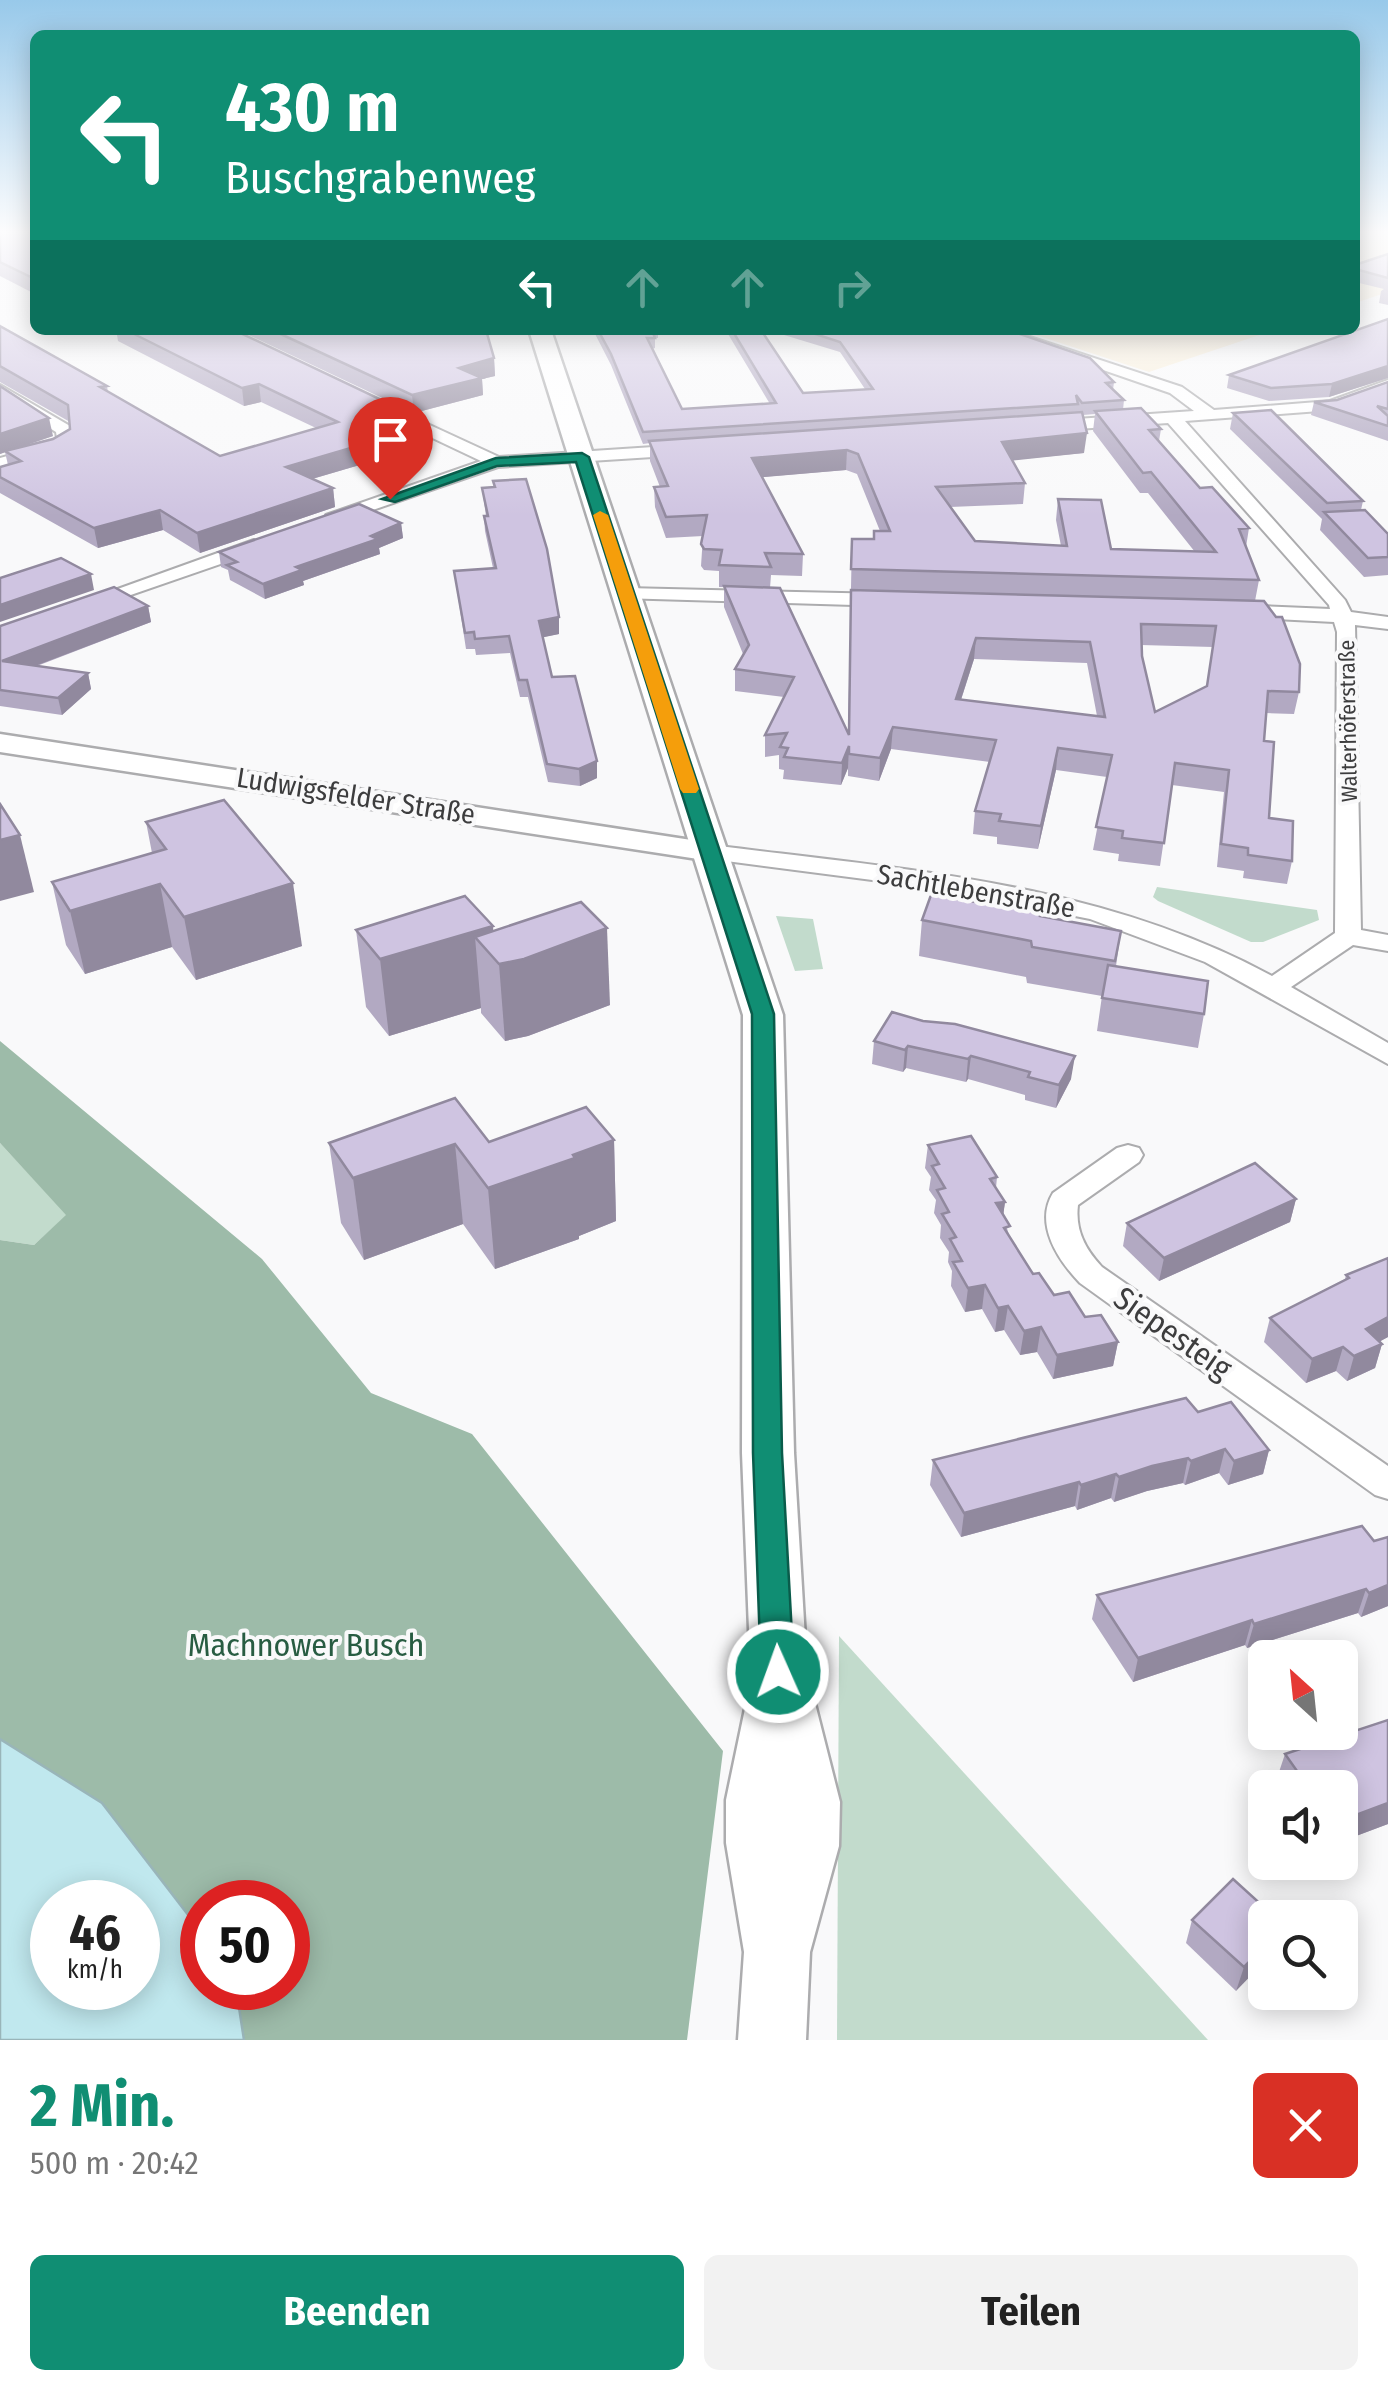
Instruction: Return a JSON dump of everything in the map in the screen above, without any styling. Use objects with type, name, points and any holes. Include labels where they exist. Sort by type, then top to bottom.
[{"type":"main road","points":[[542,335],[763,1014],[768,1453],[778,1672],[809,1802],[783,1824],[808,1846],[776,1952],[772,2040]]},
{"type":"street","points":[[1009,335],[1176,390],[1209,414]]},
{"type":"street","points":[[1037,426],[1333,405],[1384,389]]},
{"type":"street","points":[[0,390],[64,430],[66,440],[50,450],[0,463]]},
{"type":"street","points":[[344,390],[496,462]]},
{"type":"street","name":"Walterhöferstraße","points":[[1172,417],[1314,575],[1344,616],[1348,652],[1348,936]]},
{"type":"street","points":[[312,526],[496,462],[708,448]]},
{"type":"street","points":[[74,608],[276,538]]},
{"type":"street","points":[[626,594],[914,601]]},
{"type":"street","points":[[1204,610],[1344,616],[1388,624]]},
{"type":"street","name":"Ludwigsfelder Straße","points":[[0,743],[712,852]]},
{"type":"street","name":"Sachtlebenstraße","points":[[712,852],[988,887],[1064,903],[1157,932],[1272,989],[1388,1055]]},
{"type":"street","points":[[1272,989],[1348,936],[1388,943]]},
{"type":"street","name":"Siepesteig","points":[[1128,1155],[1064,1200],[1065,1237],[1084,1268],[1388,1485]]},
{"type":"shaded area","points":[[1036,335],[1259,335],[1149,372]]},
{"type":"green space","points":[[1157,887],[1317,910],[1319,920],[1263,942],[1251,942],[1158,901],[1153,897]]},
{"type":"green space","points":[[776,916],[813,919],[823,969],[795,971]]},
{"type":"green space","name":"Machnower Busch","points":[[0,1041],[262,1259],[371,1393],[472,1434],[723,1751],[687,2040],[244,2040],[239,2010],[310,2010],[310,1880],[180,1880],[180,1904],[102,1803],[0,1739],[0,1240],[34,1245],[66,1215],[0,1143]]},
{"type":"green space","points":[[0,1143],[67,1215],[34,1245],[0,1240]]},
{"type":"green space","points":[[839,1636],[1208,2040],[837,2040]]},
{"type":"water","points":[[0,1739],[102,1803],[180,1904],[180,2010],[239,2010],[244,2040],[0,2040]]},
{"type":"building","points":[[0,326],[220,456],[338,422],[259,384],[242,388],[136,335],[245,335],[386,402],[380,404],[395,435],[286,467],[333,488],[197,533],[160,510],[94,528],[0,477],[0,467],[21,461],[5,451],[53,439],[70,429],[68,405],[0,366]]},
{"type":"building","points":[[1388,326],[1388,366],[1332,384],[1271,388],[1229,375],[1343,335],[1360,335],[1360,329]]},
{"type":"building","points":[[283,335],[487,335],[494,358],[459,368],[482,378],[412,395]]},
{"type":"building","points":[[601,335],[654,335],[655,338],[647,338],[682,409],[776,403],[735,335],[764,335],[803,393],[873,389],[840,342],[818,335],[1023,335],[1090,358],[1114,382],[1106,383],[1124,400],[1082,403],[1076,395],[1078,404],[643,432]]},
{"type":"building","points":[[1388,382],[1388,409],[1377,406],[1388,416],[1388,426],[1314,402],[1337,400]]},
{"type":"building","points":[[0,386],[49,418],[0,434]]},
{"type":"building","points":[[1141,408],[1161,429],[1149,430],[1200,488],[1212,487],[1249,528],[1239,529],[1259,580],[851,569],[852,539],[874,539],[874,531],[890,531],[858,454],[847,450],[752,458],[803,554],[765,553],[771,567],[719,565],[722,550],[704,549],[701,544],[707,515],[666,517],[654,487],[668,486],[649,441],[1082,412],[1087,433],[1002,442],[1025,483],[936,487],[975,541],[1067,546],[1058,499],[1101,500],[1111,549],[1216,552],[1151,472],[1143,473],[1095,411]]},
{"type":"building","points":[[1271,410],[1363,501],[1327,503],[1233,413]]},
{"type":"building","points":[[526,479],[547,549],[559,617],[539,621],[552,677],[575,676],[597,761],[579,769],[547,764],[527,680],[519,680],[509,636],[475,639],[474,632],[465,633],[454,571],[496,568],[482,488],[495,487],[493,481]]},
{"type":"building","points":[[359,504],[401,523],[371,536],[378,539],[296,567],[302,570],[263,584],[227,565],[237,562],[219,552]]},
{"type":"building","points":[[1365,510],[1388,534],[1388,557],[1368,558],[1324,512]]},
{"type":"building","points":[[61,558],[91,574],[0,605],[0,578]]},
{"type":"building","points":[[724,586],[780,588],[849,735],[851,590],[1264,601],[1276,617],[1282,617],[1300,664],[1299,692],[1268,691],[1264,741],[1274,742],[1269,818],[1293,821],[1292,861],[1248,855],[1248,848],[1221,844],[1229,770],[1175,763],[1164,843],[1122,838],[1123,831],[1096,827],[1112,755],[1058,748],[1041,826],[999,821],[1001,814],[975,811],[996,740],[893,727],[880,758],[849,754],[849,746],[842,763],[784,757],[788,748],[780,747],[787,733],[765,735],[794,677],[735,669],[749,645]],"holes":[[[1141,624],[1216,626],[1207,686],[1155,712],[1142,656]],[[976,638],[1090,642],[1105,717],[956,699]]]},
{"type":"building","points":[[114,587],[148,606],[2,661],[88,673],[58,698],[0,690],[0,626]]},
{"type":"building","points":[[224,800],[293,883],[184,917],[160,884],[70,911],[52,882],[166,849],[146,822]]},
{"type":"building","points":[[0,804],[20,835],[0,840]]},
{"type":"building","points":[[931,895],[1041,912],[1040,916],[1121,931],[1115,961],[1032,947],[1031,941],[922,920]]},
{"type":"building","points":[[465,896],[493,926],[380,959],[356,930]]},
{"type":"building","points":[[581,902],[607,928],[524,959],[499,964],[475,937]]},
{"type":"building","points":[[1108,965],[1208,981],[1204,1014],[1102,998]]},
{"type":"building","points":[[892,1012],[923,1021],[955,1024],[1075,1056],[1059,1085],[1028,1077],[1030,1072],[971,1056],[968,1059],[908,1046],[905,1050],[874,1041]]},
{"type":"building","points":[[455,1098],[489,1142],[586,1107],[614,1140],[488,1188],[455,1144],[353,1178],[329,1143]]},
{"type":"building","points":[[971,1136],[997,1177],[990,1179],[1005,1202],[996,1203],[1010,1226],[1004,1228],[1033,1274],[1039,1273],[1054,1295],[1069,1292],[1085,1317],[1101,1315],[1118,1342],[1057,1355],[1041,1327],[1024,1331],[1008,1306],[998,1308],[985,1285],[968,1288],[953,1262],[962,1261],[950,1239],[956,1237],[942,1214],[949,1212],[937,1190],[945,1188],[932,1166],[939,1164],[928,1145]]},
{"type":"building","points":[[1255,1163],[1296,1199],[1164,1258],[1127,1223]]},
{"type":"building","points":[[1388,1258],[1388,1317],[1366,1329],[1382,1344],[1354,1356],[1343,1347],[1312,1359],[1270,1318],[1349,1278],[1346,1275]]},
{"type":"building","points":[[1186,1398],[1198,1412],[1231,1402],[1269,1450],[1234,1461],[1225,1449],[1191,1461],[1188,1458],[1119,1477],[1116,1474],[1081,1485],[1079,1482],[964,1513],[933,1460]]},
{"type":"building","points":[[1362,1526],[1374,1541],[1388,1537],[1388,1585],[1254,1624],[1252,1620],[1138,1658],[1097,1595]]},
{"type":"building","points":[[1388,1720],[1388,1803],[1358,1814],[1358,1770],[1296,1770],[1285,1754],[1297,1750],[1358,1750],[1358,1730]]},
{"type":"building","points":[[1233,1879],[1256,1900],[1248,1900],[1248,1963],[1244,1967],[1192,1920]]},
{"type":"slow traffic","points":[[600,515],[690,789]]},
{"type":"route","points":[[390,499],[496,462],[582,457],[763,1014],[768,1453],[778,1672]]}]
